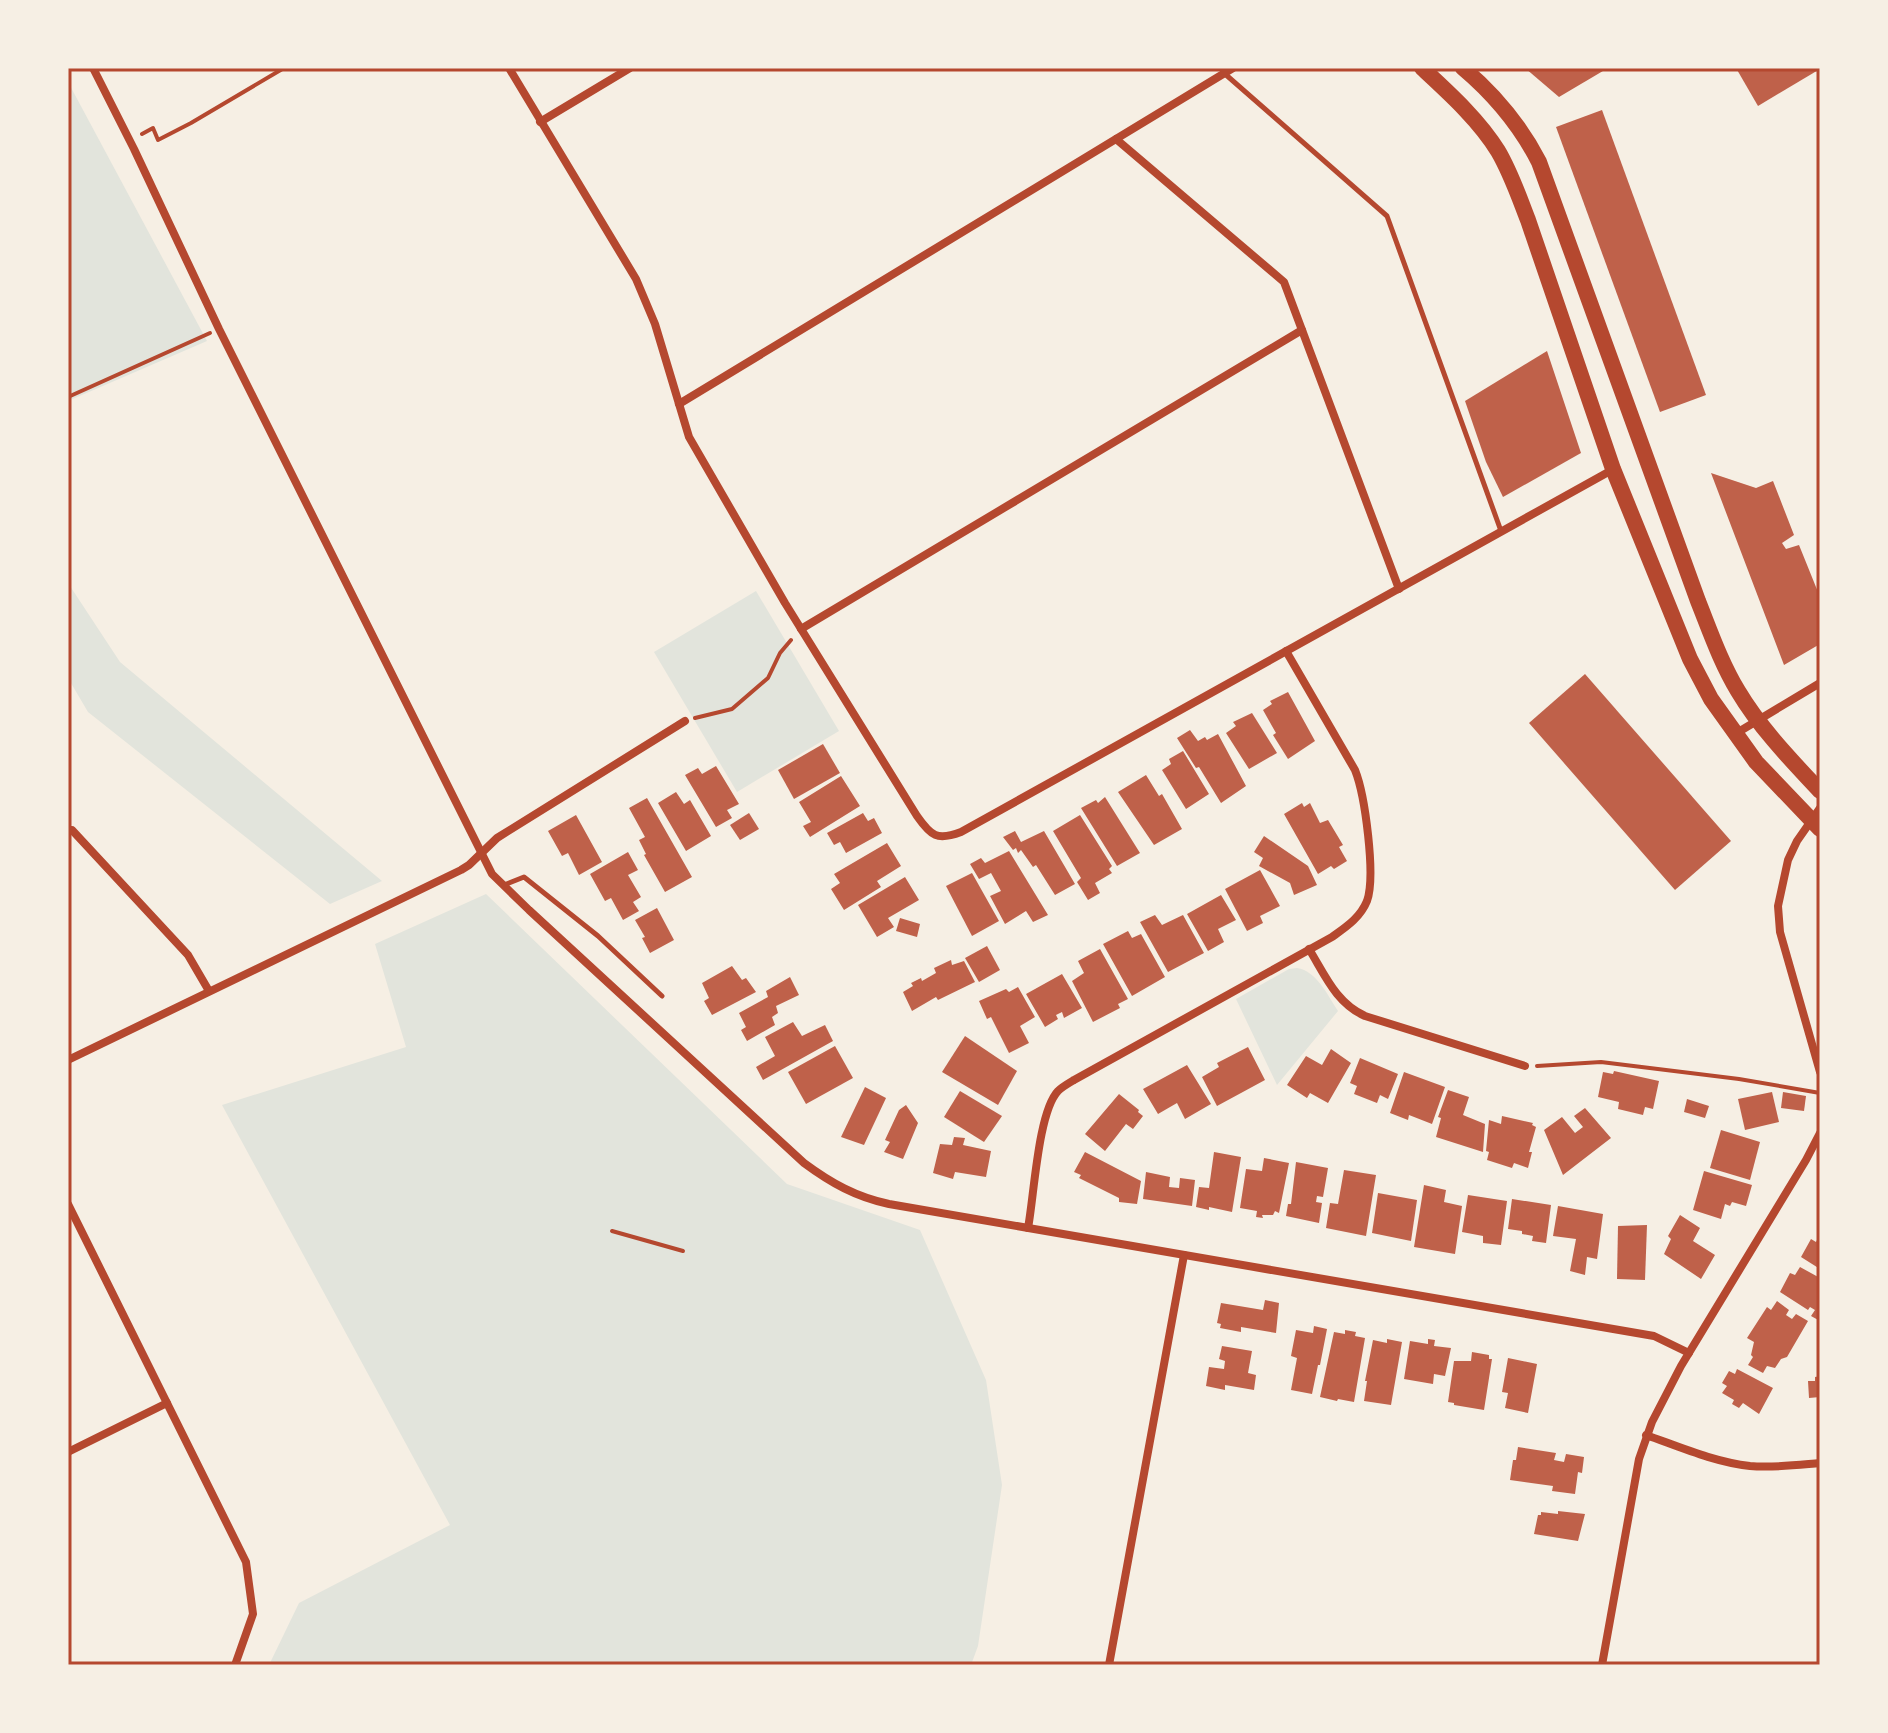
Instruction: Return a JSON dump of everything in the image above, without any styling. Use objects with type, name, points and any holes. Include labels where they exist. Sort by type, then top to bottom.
[{"type":"main road","points":[[1422,68],[1472,118],[1497,149],[1512,180],[1613,469],[1690,659],[1711,699],[1756,762],[1817,819]]},
{"type":"main road","points":[[1463,68],[1513,119],[1539,162],[1724,665],[1739,693],[1777,744],[1820,791]]},
{"type":"street","points":[[93,68],[219,329],[492,874],[804,1163],[828,1181],[865,1199],[1654,1336],[1689,1353]]},
{"type":"street","points":[[509,68],[636,279],[655,324],[689,437],[801,629],[927,831],[937,837],[950,837],[961,832],[1613,469]]},
{"type":"street","points":[[540,122],[630,68]]},
{"type":"street","points":[[679,404],[1233,68]]},
{"type":"street","points":[[1116,139],[1284,282],[1399,589]]},
{"type":"street","points":[[801,629],[1302,330]]},
{"type":"street","points":[[1028,1228],[1043,1125],[1057,1092],[1332,937],[1353,922],[1362,910],[1370,891],[1364,798],[1355,770],[1286,651]]},
{"type":"street","points":[[1735,734],[1820,683]]},
{"type":"street","points":[[68,1060],[461,870],[497,838],[685,721]]},
{"type":"street","points":[[1817,819],[1797,841],[1788,860],[1778,919],[1820,1072]]},
{"type":"street","points":[[68,830],[72,830],[188,955],[209,991]]},
{"type":"street","points":[[1309,949],[1339,998],[1352,1010],[1525,1066]]},
{"type":"street","points":[[1602,1665],[1646,1435],[1689,1353],[1820,1133]]},
{"type":"street","points":[[68,1204],[246,1562],[253,1614],[235,1665]]},
{"type":"street","points":[[1109,1665],[1184,1255]]},
{"type":"street","points":[[68,1452],[167,1403]]},
{"type":"street","points":[[1646,1435],[1748,1466],[1820,1463]]},
{"type":"lane","points":[[1224,73],[1387,216],[1501,531]]},
{"type":"lane","points":[[504,885],[524,877],[598,936],[662,996]]},
{"type":"path","points":[[134,149],[139,135],[153,128],[158,140],[284,68]]},
{"type":"path","points":[[68,397],[219,329]]},
{"type":"path","points":[[685,721],[732,709],[768,678],[780,653],[801,629]]},
{"type":"path","points":[[1552,1065],[1601,1062],[1739,1079],[1820,1093]]},
{"type":"path","points":[[612,1231],[683,1251]]},
{"type":"shaded area","points":[[68,82],[207,341],[68,401]]},
{"type":"shaded area","points":[[68,583],[120,662],[382,881],[330,904],[88,712],[68,678]]},
{"type":"shaded area","points":[[756,591],[839,731],[737,792],[654,652]]},
{"type":"shaded area","points":[[486,894],[787,1184],[920,1230],[986,1380],[1002,1485],[978,1646],[971,1665],[269,1665],[299,1603],[450,1525],[222,1105],[406,1047],[375,944]]},
{"type":"shaded area","points":[[1297,968],[1316,979],[1338,1011],[1277,1085],[1236,999],[1289,969]]},
{"type":"building","points":[[1525,68],[1608,68],[1559,97]]},
{"type":"building","points":[[1736,68],[1820,68],[1820,69],[1758,106]]},
{"type":"building","points":[[1602,110],[1706,395],[1660,412],[1556,127]]},
{"type":"building","points":[[1547,351],[1581,453],[1503,497],[1486,462],[1465,401]]},
{"type":"building","points":[[1711,473],[1756,488],[1773,481],[1794,535],[1782,543],[1786,549],[1799,545],[1820,597],[1820,644],[1784,665]]},
{"type":"building","points":[[1585,674],[1731,841],[1675,890],[1529,723]]},
{"type":"building","points":[[1288,692],[1315,741],[1288,759],[1273,735],[1276,733],[1263,710],[1272,704],[1270,701]]},
{"type":"building","points":[[1252,713],[1277,753],[1249,769],[1226,733],[1236,726],[1233,722]]},
{"type":"building","points":[[1190,730],[1198,741],[1218,734],[1246,786],[1221,803],[1177,738]]},
{"type":"building","points":[[823,744],[840,773],[794,799],[778,770]]},
{"type":"building","points":[[1183,751],[1209,794],[1186,809],[1162,770],[1171,764],[1169,759]]},
{"type":"building","points":[[716,766],[739,804],[727,810],[732,818],[716,827],[685,775],[698,768],[702,774]]},
{"type":"building","points":[[1146,775],[1159,796],[1162,794],[1182,829],[1154,845],[1118,792]]},
{"type":"building","points":[[841,776],[860,806],[810,837],[803,826],[811,822],[799,802]]},
{"type":"building","points":[[676,792],[684,804],[690,800],[711,836],[686,851],[658,803]]},
{"type":"building","points":[[1105,797],[1140,853],[1117,866],[1081,808],[1096,800],[1098,803]]},
{"type":"building","points":[[647,798],[692,877],[665,892],[644,855],[639,840],[645,837],[629,808]]},
{"type":"building","points":[[1302,803],[1304,807],[1310,803],[1320,823],[1328,820],[1343,845],[1339,847],[1347,861],[1318,874],[1284,814]]},
{"type":"building","points":[[749,813],[759,829],[740,840],[730,825]]},
{"type":"building","points":[[863,813],[868,821],[874,818],[882,833],[846,853],[840,842],[834,845],[827,833]]},
{"type":"building","points":[[576,815],[602,862],[579,875],[568,853],[562,856],[548,831]]},
{"type":"building","points":[[1080,815],[1112,866],[1109,869],[1112,873],[1095,883],[1100,893],[1088,900],[1077,882],[1081,878],[1053,831]]},
{"type":"building","points":[[1015,831],[1021,842],[1044,831],[1075,884],[1055,895],[1036,865],[1033,867],[1021,850],[1018,853],[1016,848],[1013,850],[1003,837]]},
{"type":"building","points":[[1264,836],[1308,866],[1317,885],[1294,895],[1290,883],[1259,866],[1263,858],[1254,852]]},
{"type":"building","points":[[887,843],[901,866],[877,881],[881,887],[844,910],[831,889],[840,883],[834,874]]},
{"type":"building","points":[[1009,851],[1048,915],[1033,922],[1026,911],[1005,924],[990,896],[1001,891],[991,873],[979,879],[970,864],[981,858],[985,863]]},
{"type":"building","points":[[628,852],[638,870],[628,875],[641,897],[633,902],[639,911],[623,920],[611,898],[605,901],[590,874]]},
{"type":"building","points":[[1260,870],[1280,906],[1260,916],[1263,923],[1247,931],[1225,889]]},
{"type":"building","points":[[972,873],[999,921],[972,936],[946,886]]},
{"type":"building","points":[[905,877],[919,900],[888,918],[894,927],[877,937],[858,905]]},
{"type":"building","points":[[1221,895],[1236,920],[1218,929],[1224,942],[1208,951],[1187,914]]},
{"type":"building","points":[[657,908],[674,940],[650,953],[635,920]]},
{"type":"building","points":[[1155,915],[1162,925],[1183,915],[1204,953],[1168,972],[1140,922]]},
{"type":"building","points":[[900,918],[920,924],[917,937],[896,931]]},
{"type":"building","points":[[1128,931],[1132,938],[1141,934],[1165,977],[1132,996],[1103,944]]},
{"type":"building","points":[[987,946],[1000,970],[979,982],[965,958]]},
{"type":"building","points":[[1100,949],[1128,999],[1118,1004],[1120,1008],[1093,1022],[1072,981],[1084,973],[1078,961]]},
{"type":"building","points":[[951,960],[952,965],[964,961],[975,982],[938,1000],[936,997],[912,1011],[903,992],[913,986],[911,983],[936,973],[934,968]]},
{"type":"building","points":[[732,966],[756,992],[712,1015],[704,1001],[709,998],[702,983]]},
{"type":"building","points":[[1062,974],[1082,1008],[1064,1018],[1062,1012],[1056,1015],[1058,1019],[1045,1027],[1026,994]]},
{"type":"building","points":[[790,977],[799,995],[776,1006],[778,1013],[772,1017],[775,1025],[747,1041],[741,1030],[746,1027],[739,1013],[768,997],[766,991]]},
{"type":"building","points":[[1018,987],[1035,1017],[1020,1026],[1029,1043],[1009,1053],[979,1001]]},
{"type":"building","points":[[793,1022],[802,1036],[825,1025],[833,1041],[763,1080],[756,1067],[775,1056],[765,1037]]},
{"type":"building","points":[[965,1036],[1017,1071],[998,1105],[942,1072]]},
{"type":"building","points":[[835,1046],[853,1078],[806,1104],[788,1072]]},
{"type":"building","points":[[1248,1047],[1265,1080],[1217,1106],[1202,1077],[1219,1067],[1217,1063]]},
{"type":"building","points":[[1331,1049],[1351,1063],[1328,1103],[1310,1093],[1307,1098],[1287,1085],[1306,1056],[1322,1065]]},
{"type":"building","points":[[1360,1058],[1398,1074],[1388,1099],[1380,1095],[1377,1103],[1354,1094],[1357,1086],[1350,1083]]},
{"type":"building","points":[[1187,1065],[1211,1104],[1185,1119],[1177,1103],[1158,1114],[1143,1089]]},
{"type":"building","points":[[1614,1071],[1659,1081],[1653,1109],[1645,1107],[1643,1115],[1618,1109],[1619,1102],[1598,1097],[1603,1072],[1613,1074]]},
{"type":"building","points":[[1404,1072],[1445,1087],[1432,1124],[1409,1115],[1408,1120],[1390,1113]]},
{"type":"building","points":[[865,1087],[886,1098],[864,1145],[841,1137]]},
{"type":"building","points":[[1448,1090],[1469,1097],[1463,1115],[1485,1124],[1483,1152],[1436,1137],[1441,1118],[1438,1117]]},
{"type":"building","points":[[960,1091],[1002,1116],[984,1142],[944,1117]]},
{"type":"building","points":[[1772,1092],[1779,1122],[1745,1130],[1738,1099]]},
{"type":"building","points":[[1783,1092],[1806,1096],[1804,1111],[1781,1108]]},
{"type":"building","points":[[1119,1094],[1143,1116],[1133,1129],[1126,1124],[1105,1151],[1085,1134]]},
{"type":"building","points":[[1687,1099],[1709,1106],[1705,1118],[1684,1112]]},
{"type":"building","points":[[906,1105],[918,1123],[903,1159],[884,1152],[890,1142],[885,1140],[899,1110]]},
{"type":"building","points":[[1585,1108],[1611,1138],[1563,1175],[1544,1130],[1562,1117],[1575,1133],[1583,1127],[1574,1116]]},
{"type":"building","points":[[1502,1116],[1533,1123],[1536,1127],[1528,1168],[1514,1163],[1512,1168],[1487,1160],[1489,1120],[1501,1124]]},
{"type":"building","points":[[1721,1130],[1760,1142],[1750,1180],[1710,1168]]},
{"type":"building","points":[[954,1137],[965,1138],[963,1145],[991,1151],[986,1177],[955,1172],[953,1179],[933,1173],[940,1144],[952,1145]]},
{"type":"building","points":[[1085,1152],[1141,1181],[1137,1204],[1119,1202],[1119,1198],[1079,1178],[1081,1175],[1074,1172]]},
{"type":"building","points":[[1214,1152],[1241,1157],[1232,1212],[1196,1207],[1199,1187],[1209,1188]]},
{"type":"building","points":[[1264,1158],[1289,1163],[1279,1213],[1275,1211],[1273,1215],[1262,1215],[1263,1218],[1256,1217],[1257,1211],[1240,1208],[1246,1169],[1262,1171]]},
{"type":"building","points":[[1296,1162],[1328,1168],[1323,1197],[1317,1196],[1316,1202],[1322,1203],[1319,1223],[1286,1216],[1288,1204],[1291,1204]]},
{"type":"building","points":[[1344,1170],[1376,1175],[1366,1236],[1326,1228],[1330,1203],[1338,1204]]},
{"type":"building","points":[[1704,1171],[1752,1185],[1746,1206],[1732,1202],[1730,1206],[1725,1204],[1721,1219],[1693,1210]]},
{"type":"building","points":[[1146,1172],[1170,1177],[1169,1187],[1179,1188],[1180,1178],[1195,1180],[1192,1206],[1143,1199]]},
{"type":"building","points":[[1424,1185],[1446,1190],[1444,1202],[1462,1206],[1455,1254],[1414,1247]]},
{"type":"building","points":[[1378,1193],[1417,1200],[1411,1241],[1372,1233]]},
{"type":"building","points":[[1468,1195],[1507,1201],[1501,1245],[1483,1243],[1483,1236],[1462,1232]]},
{"type":"building","points":[[1512,1199],[1551,1205],[1546,1243],[1532,1241],[1533,1236],[1522,1234],[1522,1231],[1508,1229]]},
{"type":"building","points":[[1558,1206],[1603,1214],[1597,1259],[1587,1257],[1585,1275],[1570,1271],[1576,1239],[1553,1236]]},
{"type":"building","points":[[1680,1215],[1700,1228],[1693,1241],[1715,1255],[1701,1279],[1664,1254],[1671,1239],[1668,1236]]},
{"type":"building","points":[[1647,1225],[1645,1280],[1617,1279],[1618,1226]]},
{"type":"building","points":[[1820,1234],[1820,1269],[1801,1257],[1811,1239],[1816,1242]]},
{"type":"building","points":[[1800,1267],[1820,1278],[1820,1321],[1811,1316],[1815,1310],[1810,1307],[1808,1310],[1780,1292],[1790,1273],[1795,1275]]},
{"type":"building","points":[[1265,1300],[1279,1303],[1276,1333],[1241,1327],[1241,1332],[1220,1328],[1221,1324],[1217,1323],[1221,1303],[1263,1310]]},
{"type":"building","points":[[1777,1301],[1789,1310],[1786,1315],[1792,1319],[1796,1314],[1808,1321],[1787,1357],[1781,1359],[1775,1368],[1767,1366],[1763,1373],[1748,1365],[1753,1357],[1754,1342],[1747,1338],[1767,1307],[1771,1310]]},
{"type":"building","points":[[1314,1326],[1327,1329],[1312,1394],[1291,1390],[1297,1358],[1291,1356],[1296,1330],[1313,1333]]},
{"type":"building","points":[[1345,1330],[1365,1338],[1354,1402],[1320,1397],[1334,1332],[1345,1334]]},
{"type":"building","points":[[1387,1339],[1402,1342],[1391,1405],[1364,1401],[1373,1340],[1387,1343]]},
{"type":"building","points":[[1428,1339],[1435,1340],[1434,1346],[1451,1348],[1445,1376],[1434,1374],[1433,1384],[1404,1379],[1410,1341],[1428,1344]]},
{"type":"building","points":[[1222,1346],[1252,1351],[1248,1373],[1256,1375],[1254,1390],[1225,1385],[1225,1390],[1206,1386],[1209,1367],[1224,1369],[1225,1361],[1219,1359]]},
{"type":"building","points":[[1472,1352],[1489,1355],[1492,1359],[1484,1410],[1448,1402],[1454,1361],[1471,1361]]},
{"type":"building","points":[[1508,1358],[1537,1364],[1528,1413],[1505,1408],[1508,1393],[1502,1392]]},
{"type":"building","points":[[1737,1369],[1773,1388],[1759,1414],[1743,1403],[1739,1408],[1732,1404],[1734,1400],[1722,1393],[1727,1386],[1722,1383],[1729,1371],[1735,1374]]},
{"type":"building","points":[[1820,1376],[1820,1397],[1809,1398],[1808,1381],[1815,1381],[1815,1377]]},
{"type":"building","points":[[1518,1447],[1556,1453],[1554,1460],[1564,1462],[1566,1454],[1584,1457],[1575,1494],[1552,1491],[1553,1486],[1510,1480]]},
{"type":"building","points":[[1558,1511],[1585,1514],[1578,1541],[1534,1534],[1541,1512],[1558,1514]]}]
